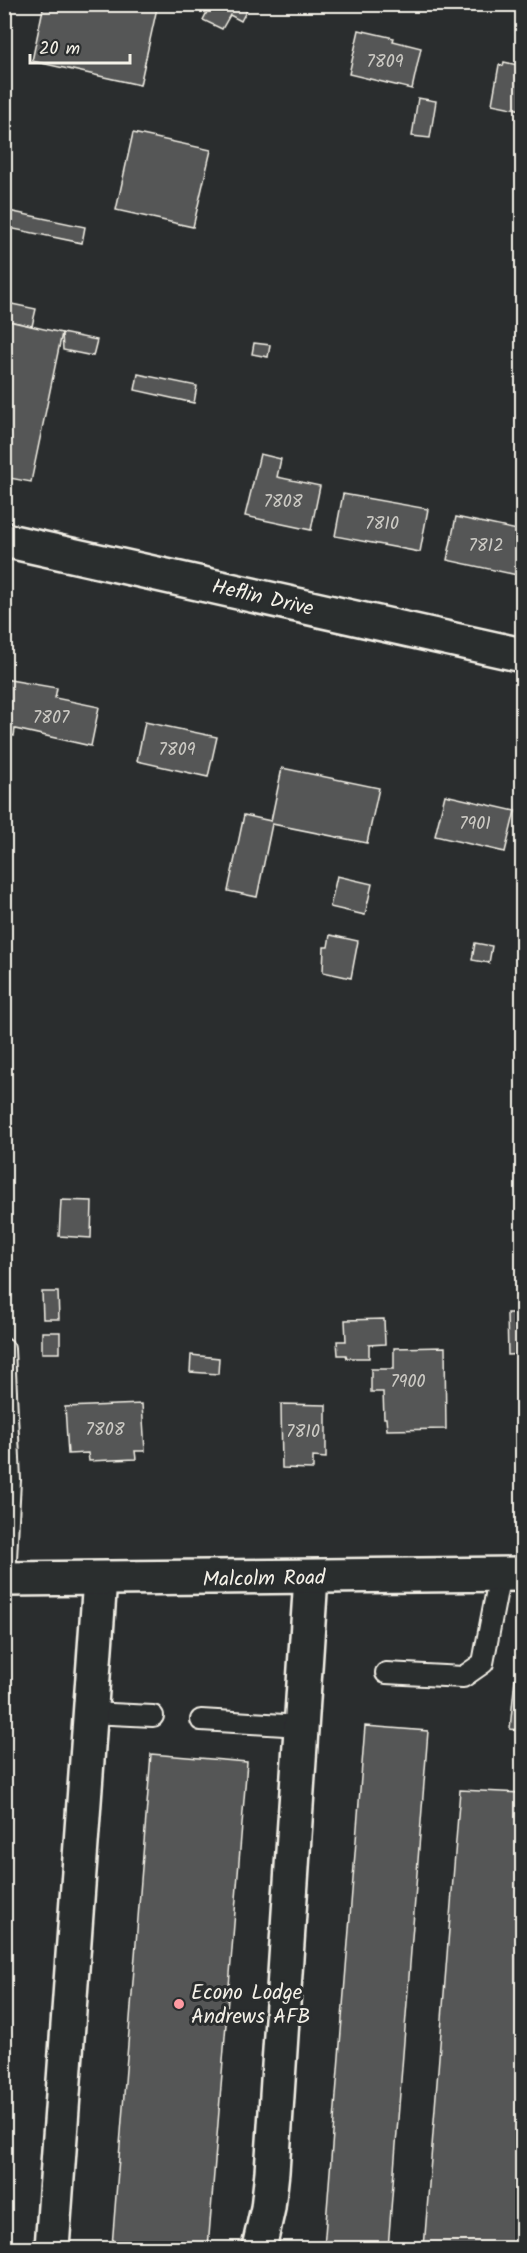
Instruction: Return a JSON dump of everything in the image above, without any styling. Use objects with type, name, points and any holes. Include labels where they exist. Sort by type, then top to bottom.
[{"type":"street","name":"Heflin Drive","points":[[4,540],[522,655]]},
{"type":"street","name":"Malcolm Road","points":[[5,1580],[511,1574]]},
{"type":"street","points":[[259,2248],[268,2208],[272,2172],[311,1577]]},
{"type":"street","points":[[52,2248],[100,1579]]},
{"type":"lane","points":[[4,1349],[10,1480],[5,1580]]},
{"type":"lane","points":[[386,1672],[463,1677],[483,1664],[511,1574]]},
{"type":"lane","points":[[90,1713],[153,1716]]},
{"type":"lane","points":[[201,1720],[301,1726]]},
{"type":"building","points":[[44,4],[143,4],[157,8],[140,85],[32,61]]},
{"type":"building","points":[[211,4],[250,4],[241,21],[230,15],[222,29],[203,20]]},
{"type":"building","points":[[359,30],[394,38],[393,41],[421,48],[412,89],[349,74]]},
{"type":"building","points":[[504,62],[522,66],[522,110],[492,104],[499,65],[503,66]]},
{"type":"building","points":[[418,98],[436,101],[430,138],[412,136]]},
{"type":"building","points":[[133,133],[211,150],[193,227],[116,210]]},
{"type":"building","points":[[4,210],[85,227],[82,243],[4,227]]},
{"type":"building","points":[[7,303],[36,309],[32,326],[4,320]]},
{"type":"building","points":[[4,320],[62,333],[31,482],[4,477]]},
{"type":"building","points":[[62,333],[97,340],[93,356],[63,350]]},
{"type":"building","points":[[254,343],[270,345],[268,357],[252,354]]},
{"type":"building","points":[[138,374],[197,386],[194,403],[135,390]]},
{"type":"building","points":[[260,454],[281,459],[277,477],[320,486],[311,530],[245,516]]},
{"type":"building","points":[[343,494],[428,509],[420,552],[335,536]]},
{"type":"building","points":[[456,517],[522,531],[522,576],[447,560]]},
{"type":"building","points":[[4,679],[57,688],[55,698],[99,707],[91,746],[15,729],[14,736],[6,734]]},
{"type":"building","points":[[145,722],[217,737],[208,777],[137,761]]},
{"type":"building","points":[[282,768],[379,788],[367,843],[272,824],[257,897],[228,891],[244,815],[271,821]]},
{"type":"building","points":[[445,795],[515,811],[505,852],[435,836]]},
{"type":"building","points":[[337,876],[372,884],[365,915],[330,907]]},
{"type":"building","points":[[330,935],[358,941],[351,978],[323,972],[324,947],[328,947]]},
{"type":"building","points":[[475,943],[492,946],[489,963],[472,960]]},
{"type":"building","points":[[61,1200],[92,1201],[91,1238],[59,1236]]},
{"type":"building","points":[[42,1292],[58,1292],[59,1319],[43,1319]]},
{"type":"building","points":[[507,1313],[522,1313],[522,1354],[508,1355]]},
{"type":"building","points":[[384,1319],[385,1344],[369,1345],[369,1358],[347,1358],[346,1355],[338,1355],[337,1341],[346,1341],[345,1320]]},
{"type":"building","points":[[42,1332],[60,1332],[60,1353],[42,1353]]},
{"type":"building","points":[[445,1347],[446,1429],[387,1430],[383,1392],[371,1392],[371,1369],[394,1369],[394,1348]]},
{"type":"building","points":[[191,1355],[219,1358],[218,1374],[190,1372]]},
{"type":"building","points":[[142,1404],[145,1451],[135,1451],[136,1459],[89,1461],[88,1453],[68,1454],[65,1407]]},
{"type":"building","points":[[281,1404],[326,1405],[326,1458],[313,1457],[313,1469],[282,1468]]},
{"type":"building","points":[[515,1678],[522,1679],[522,1731],[510,1729]]},
{"type":"building","points":[[365,1726],[428,1731],[388,2248],[324,2248]]},
{"type":"building","name":"Econo Lodge Andrews AFB","points":[[151,1754],[247,1762],[208,2248],[112,2246]]},
{"type":"building","points":[[460,1790],[522,1793],[522,2151],[515,2248],[424,2248]]},
{"type":"place","name":"Econo Lodge Andrews AFB","points":[[179,2004]]}]
